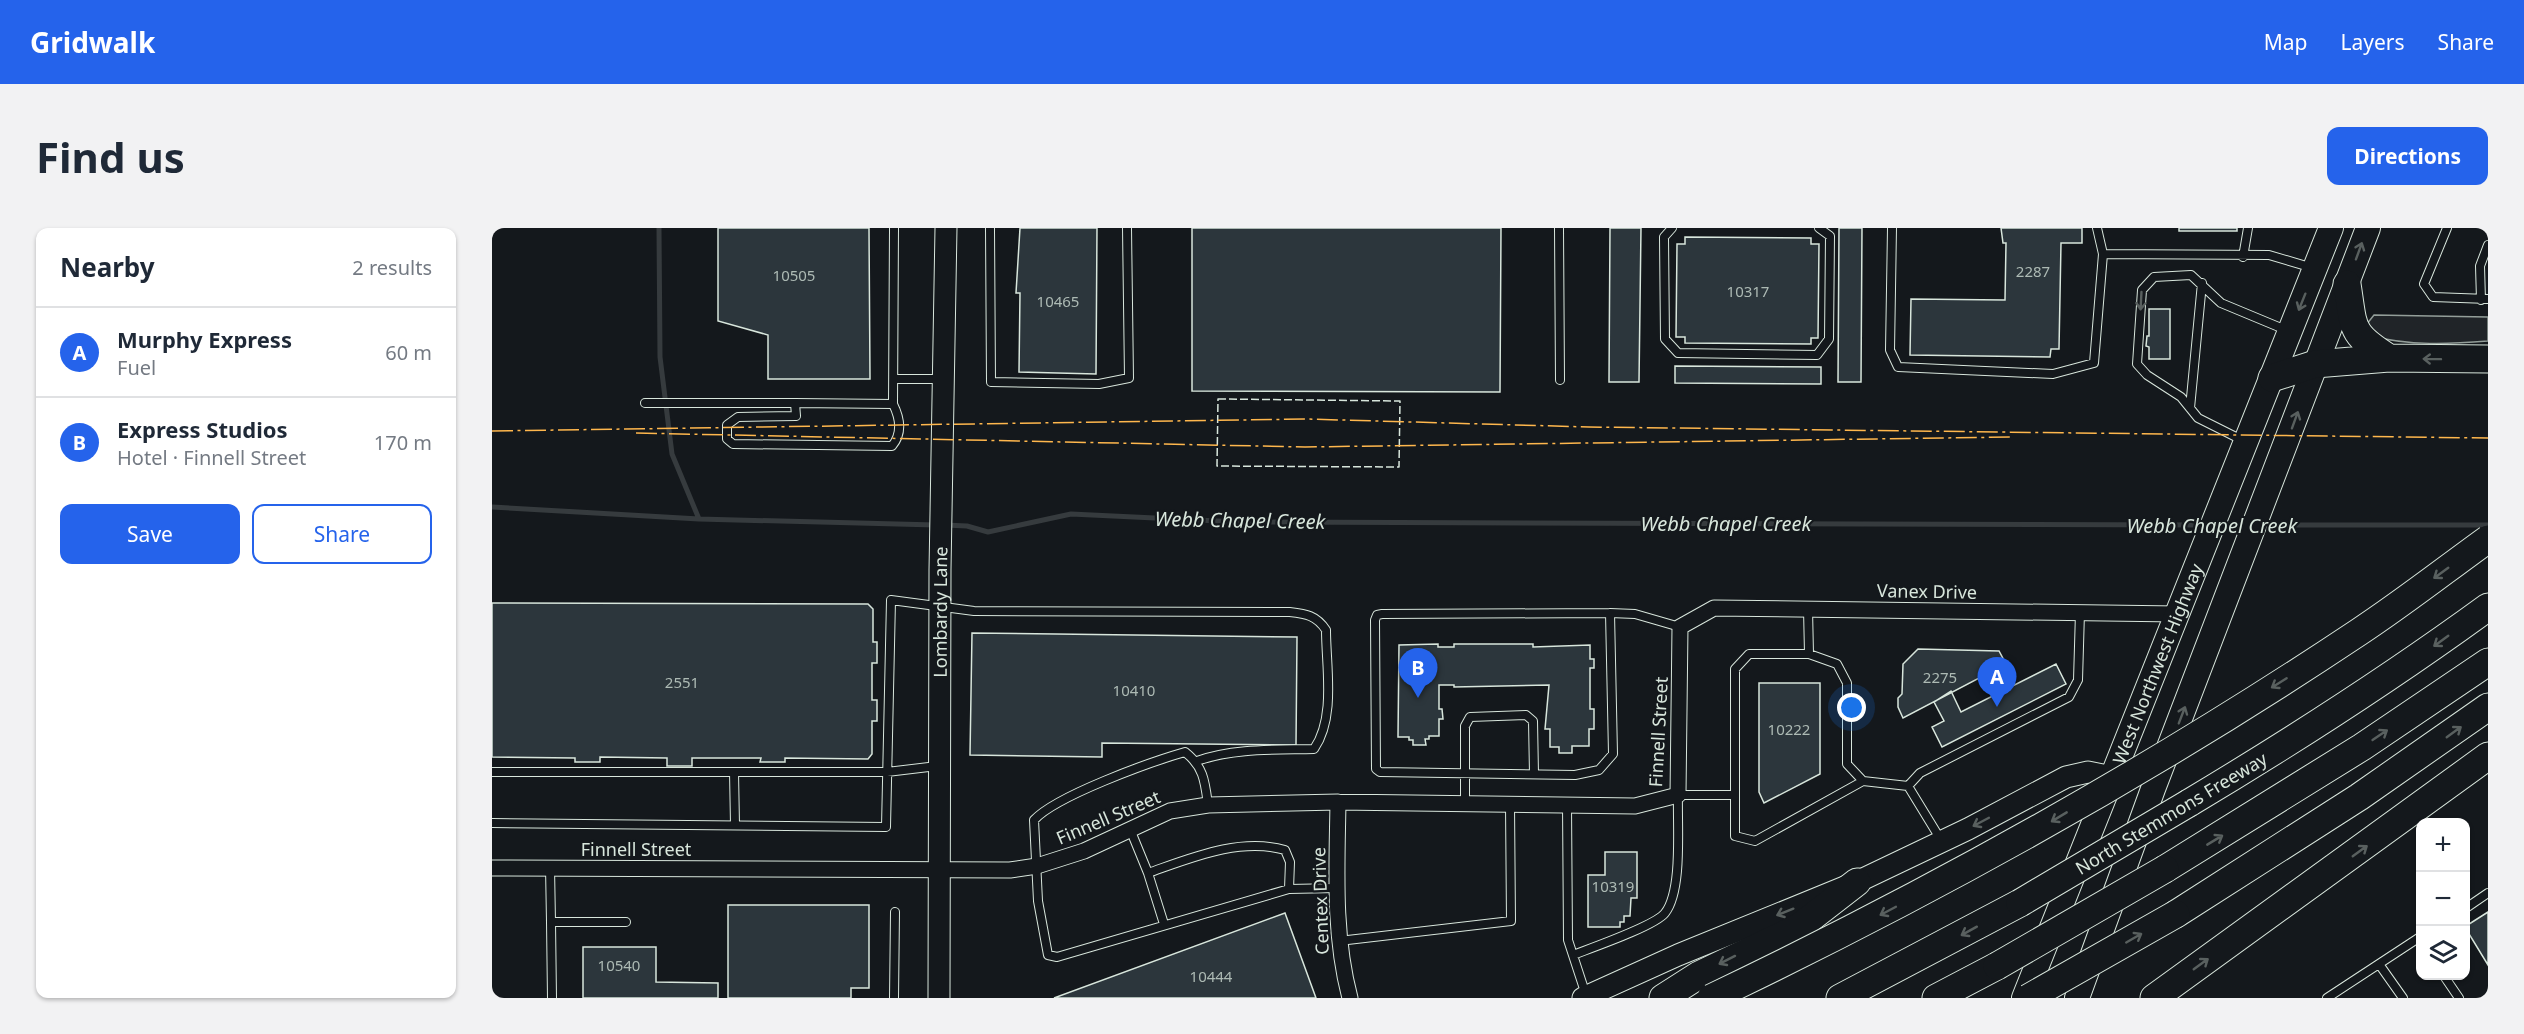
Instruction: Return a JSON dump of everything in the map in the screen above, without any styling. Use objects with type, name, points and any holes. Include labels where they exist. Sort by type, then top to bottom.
[{"type":"highway","points":[[2347,284],[2354,330],[2365,343],[2389,358]]},
{"type":"highway","points":[[2271,378],[2315,364],[2389,358],[2488,359]]},
{"type":"highway","points":[[1711,998],[1843,935],[2049,823],[2200,733],[2360,632],[2488,539]]},
{"type":"highway","name":"North Stemmons Freeway","points":[[1840,998],[2020,903],[2266,757],[2416,659],[2488,607]]},
{"type":"highway","points":[[1936,998],[1997,966],[2165,869],[2362,747],[2488,662]]},
{"type":"highway","points":[[2028,998],[2176,914],[2359,797],[2488,707]]},
{"type":"highway","points":[[2154,998],[2488,756]]},
{"type":"highway","points":[[1663,998],[1699,975],[1799,927],[1857,882]]},
{"type":"main road","name":"Lombardy Lane","points":[[939,998],[940,570],[946,228]]},
{"type":"main road","name":"West Northwest Highway","points":[[2024,998],[2331,228]]},
{"type":"main road","points":[[2077,998],[2153,789],[2368,228]]},
{"type":"main road","name":"North Stemmons Freeway","points":[[1585,997],[1678,955],[1857,882],[1942,842],[2066,777],[2088,772],[2112,775],[2153,789]]},
{"type":"street","name":"Vanex Drive","points":[[1680,627],[1714,608],[2178,614]]},
{"type":"street","name":"Finnell Street","points":[[492,868],[1010,870],[1037,866],[1084,851],[1170,812],[1208,805],[1338,802],[1635,806],[1678,795],[1680,627]]},
{"type":"street","name":"Centex Drive","points":[[1338,802],[1339,941],[1342,968],[1350,998]]},
{"type":"lane","points":[[795,402],[796,416],[738,417],[727,425],[727,440],[733,444],[892,446],[899,438],[899,417],[893,404],[894,228]]},
{"type":"lane","points":[[990,228],[991,382],[1098,384],[1129,378],[1127,228]]},
{"type":"lane","points":[[1559,228],[1560,380]]},
{"type":"lane","points":[[1672,228],[1664,237],[1665,339],[1678,353],[1817,355],[1829,339],[1830,236],[1819,228]]},
{"type":"lane","points":[[1892,228],[1890,350],[1898,367],[2053,374],[2094,363],[2103,254],[2097,228]]},
{"type":"lane","points":[[2243,257],[2248,228]]},
{"type":"lane","points":[[2447,228],[2424,284],[2433,297],[2485,299],[2480,266],[2488,245]]},
{"type":"lane","points":[[2103,254],[2243,257],[2269,255],[2315,269]]},
{"type":"lane","points":[[2246,442],[2198,418],[2181,397],[2147,375],[2137,364],[2142,290],[2154,277],[2191,275],[2202,282],[2221,303],[2290,332]]},
{"type":"lane","points":[[2190,408],[2202,282]]},
{"type":"lane","points":[[894,379],[943,379]]},
{"type":"lane","points":[[645,403],[893,404]]},
{"type":"lane","points":[[492,823],[886,826],[891,600],[974,611],[1289,612],[1309,614],[1319,620],[1326,630],[1327,712],[1322,737],[1314,749],[1239,752],[1214,755],[1197,761]]},
{"type":"lane","points":[[1808,609],[1809,654]]},
{"type":"lane","points":[[1908,786],[1920,773],[2068,697],[2078,680],[2080,612]]},
{"type":"lane","points":[[1610,613],[1613,754],[1599,770],[1575,775],[1380,772],[1376,769],[1375,620],[1377,615],[1610,613],[1635,614],[1680,627]]},
{"type":"lane","points":[[1863,781],[1847,764],[1847,683],[1837,664],[1809,654],[1749,654],[1734,669],[1735,836],[1755,841],[1863,781],[1908,786]]},
{"type":"lane","points":[[1465,804],[1466,726],[1470,717],[1526,716],[1533,721],[1534,774]]},
{"type":"lane","points":[[1208,805],[1204,778],[1197,761],[1185,752],[1166,757],[1045,808],[1034,820],[1038,901],[1048,955],[1057,957],[1289,889],[1337,888]]},
{"type":"lane","points":[[492,772],[887,772],[940,766]]},
{"type":"lane","points":[[734,772],[735,825]]},
{"type":"lane","points":[[1908,786],[1942,842]]},
{"type":"lane","points":[[1573,955],[1614,940],[1664,915],[1675,897],[1678,795],[1735,795]]},
{"type":"lane","points":[[1339,941],[1511,921],[1510,805]]},
{"type":"lane","points":[[1567,805],[1568,940],[1585,997]]},
{"type":"lane","points":[[1130,829],[1148,873],[1164,924]]},
{"type":"lane","points":[[1148,873],[1211,851],[1270,845],[1285,850],[1290,862],[1289,889]]},
{"type":"lane","points":[[550,867],[552,998]]},
{"type":"lane","points":[[2470,905],[2488,893]]},
{"type":"lane","points":[[894,998],[895,912]]},
{"type":"lane","points":[[551,922],[626,922]]},
{"type":"lane","points":[[2327,998],[2416,941]]},
{"type":"lane","points":[[2379,964],[2403,998]]},
{"type":"lane","points":[[2447,980],[2459,998]]},
{"type":"lane","points":[[2340,990],[2345,998]]},
{"type":"shaded area","points":[[2374,315],[2488,317],[2488,341],[2430,343],[2372,336],[2366,325]]},
{"type":"building","points":[[718,228],[869,228],[870,379],[768,379],[768,335],[718,321]]},
{"type":"building","points":[[1020,228],[1097,228],[1096,374],[1019,372],[1020,293],[1016,293]]},
{"type":"building","points":[[1192,228],[1501,228],[1500,392],[1192,391]]},
{"type":"building","points":[[1610,228],[1641,228],[1639,382],[1609,382]]},
{"type":"building","points":[[1839,228],[1862,228],[1861,382],[1838,382]]},
{"type":"building","points":[[2001,228],[2082,228],[2082,243],[2061,243],[2059,349],[2051,349],[2050,357],[1910,355],[1911,299],[2005,300],[2006,243],[2003,243]]},
{"type":"building","points":[[2179,228],[2237,228],[2237,231],[2179,231]]},
{"type":"building","points":[[1685,237],[1811,238],[1811,244],[1819,244],[1818,338],[1811,338],[1811,344],[1685,343],[1685,337],[1676,337],[1677,244],[1685,244]]},
{"type":"building","points":[[2149,309],[2170,309],[2170,359],[2149,359],[2149,347],[2146,346],[2147,336],[2149,336]]},
{"type":"building","points":[[1675,366],[1821,367],[1821,384],[1675,383]]},
{"type":"building","points":[[492,603],[868,604],[873,609],[873,642],[877,642],[877,663],[872,663],[872,700],[877,700],[877,721],[872,721],[872,754],[868,759],[785,758],[785,762],[760,762],[761,758],[692,758],[692,766],[667,766],[667,758],[600,757],[600,762],[575,762],[575,758],[492,757]]},
{"type":"building","points":[[972,633],[1297,637],[1296,745],[1102,743],[1102,757],[970,755]]},
{"type":"building","points":[[1438,644],[1438,647],[1454,647],[1454,644],[1533,644],[1533,647],[1590,645],[1590,659],[1594,659],[1594,668],[1590,668],[1590,709],[1594,709],[1594,729],[1589,729],[1589,746],[1572,746],[1572,753],[1559,753],[1559,747],[1550,747],[1550,729],[1545,729],[1549,685],[1454,687],[1454,685],[1439,685],[1439,709],[1442,709],[1443,719],[1439,719],[1439,736],[1429,736],[1429,739],[1425,739],[1426,745],[1413,745],[1413,740],[1409,740],[1409,737],[1398,737],[1399,645]]},
{"type":"building","points":[[1918,649],[1999,651],[2006,664],[1903,718],[1898,707],[1898,698],[1902,694],[1903,664]]},
{"type":"building","points":[[2056,664],[2066,684],[1942,747],[1932,727],[1944,721],[1934,702],[1951,691],[1961,712]]},
{"type":"building","points":[[1759,683],[1820,683],[1820,774],[1764,803],[1759,792]]},
{"type":"building","points":[[1605,852],[1637,852],[1637,898],[1631,898],[1630,916],[1624,916],[1624,922],[1620,922],[1620,927],[1588,927],[1588,875],[1605,875]]},
{"type":"building","points":[[728,905],[869,905],[869,988],[851,988],[851,998],[728,998]]},
{"type":"building","points":[[2488,912],[2488,965],[2470,936],[2470,923]]},
{"type":"building","points":[[1285,913],[1316,998],[1054,998]]},
{"type":"building","points":[[583,947],[656,947],[656,982],[718,983],[718,998],[583,998]]},
{"type":"waterway","points":[[659,228],[660,357],[672,454],[699,519]]},
{"type":"waterway","points":[[492,507],[699,519],[936,525]]},
{"type":"waterway","name":"Webb Chapel Creek","points":[[945,525],[967,526],[988,532],[1071,514],[1239,522],[2204,525]]},
{"type":"waterway","name":"Webb Chapel Creek","points":[[2220,525],[2246,525]]},
{"type":"waterway","name":"Webb Chapel Creek","points":[[2262,525],[2488,525]]},
{"type":"fence","points":[[1218,399],[1400,401],[1399,467],[1217,466],[1218,399]]},
{"type":"power","points":[[492,431],[1306,419],[1589,427],[2488,438]]},
{"type":"power","points":[[636,433],[1305,447],[2012,437]]},
{"type":"place","name":"Express Studios","points":[[1418,698]]},
{"type":"place","name":"Murphy Express","points":[[1997,707]]}]
